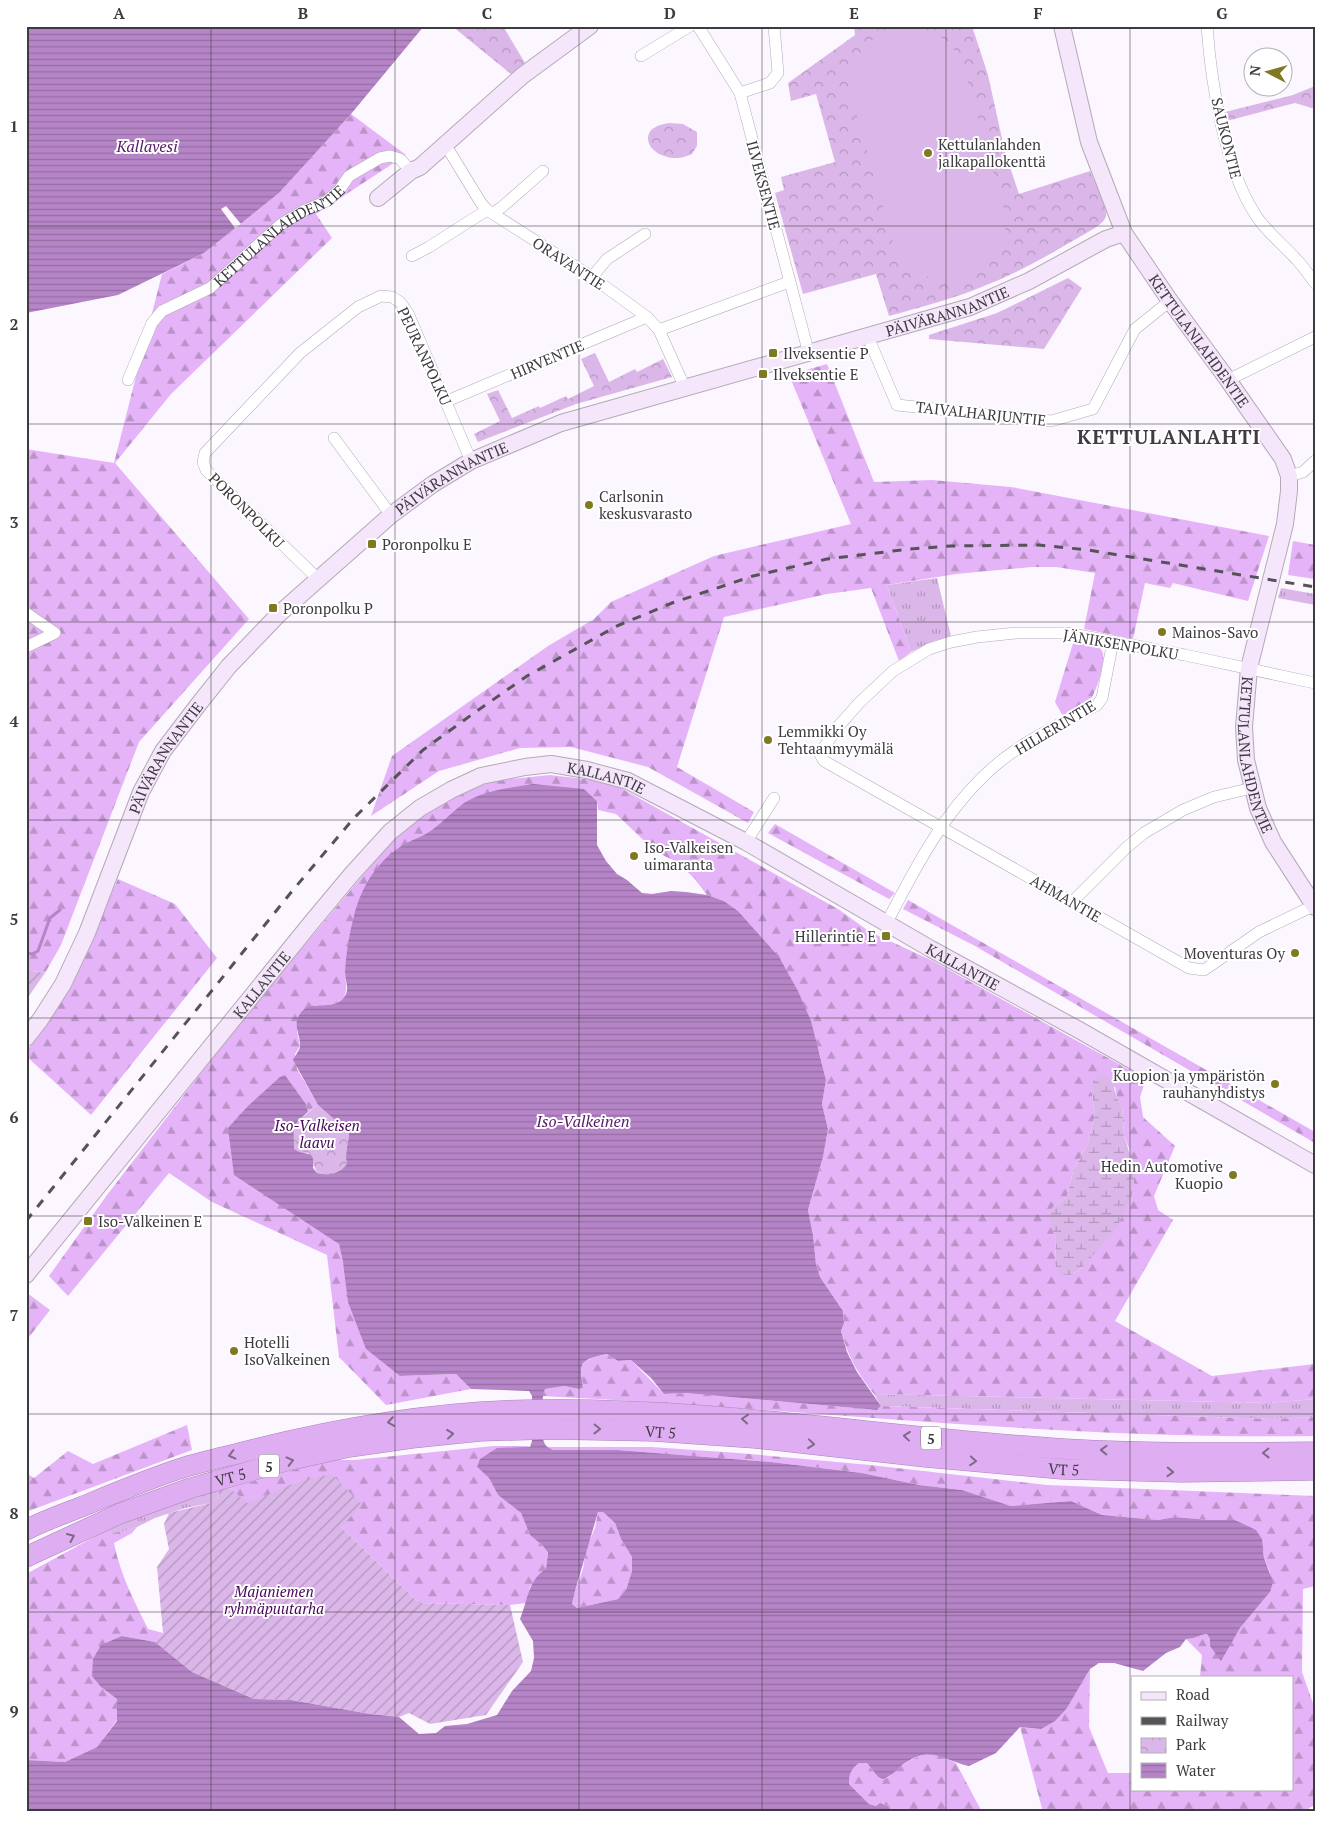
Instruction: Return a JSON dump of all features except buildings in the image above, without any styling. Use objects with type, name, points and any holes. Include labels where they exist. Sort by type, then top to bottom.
[{"type":"highway","name":"VT 5","points":[[28,1529],[185,1467],[286,1441],[410,1419],[478,1412],[526,1420]]},
{"type":"highway","name":"VT 5","points":[[26,1557],[119,1514],[190,1488],[290,1460],[349,1447],[480,1431],[526,1420],[655,1412],[1064,1449],[1182,1453],[1315,1452]]},
{"type":"highway","name":"VT 5","points":[[548,1419],[653,1431],[755,1438],[926,1457],[1062,1468],[1182,1472],[1315,1470]]},
{"type":"street","points":[[378,198],[411,171],[420,168],[522,76],[590,26]]},
{"type":"street","points":[[641,56],[690,26]]},
{"type":"street","name":"ILVEKSENTIE","points":[[698,26],[740,93],[809,354]]},
{"type":"street","points":[[740,93],[770,82],[778,73],[774,26]]},
{"type":"street","name":"KETTULANLAHDENTIE","points":[[1062,26],[1088,142],[1124,233],[1170,301],[1283,459],[1289,476],[1290,491],[1285,524],[1249,668],[1244,727],[1246,760],[1258,808],[1272,842],[1315,906]]},
{"type":"street","name":"SAUKONTIE","points":[[1207,26],[1209,59],[1226,147],[1240,186],[1255,215],[1297,260],[1315,283]]},
{"type":"street","name":"ORAVANTIE","points":[[445,144],[481,203],[490,211],[592,277],[647,317],[659,330],[685,388]]},
{"type":"street","name":"KETTULANLAHDENTIE","points":[[128,380],[152,323],[162,311],[210,288],[280,225],[327,201],[340,189],[349,176],[380,158],[390,156],[400,159],[411,171]]},
{"type":"street","points":[[412,256],[502,206],[543,171]]},
{"type":"street","name":"PÄIVÄRANNANTIE","points":[[26,1038],[50,1006],[63,984],[87,933],[142,792],[163,750],[229,666],[280,613],[391,515],[433,484],[471,461],[561,423],[970,307],[1029,281],[1106,239],[1124,233]]},
{"type":"street","points":[[592,277],[607,259],[645,234]]},
{"type":"street","points":[[659,330],[789,282]]},
{"type":"street","name":"PEURANPOLKU","points":[[283,371],[300,353],[358,307],[381,296],[392,297],[400,302],[408,313],[471,461]]},
{"type":"street","name":"TAIVALHARJUNTIE","points":[[868,337],[897,405],[1051,421],[1093,409],[1135,329],[1170,301]]},
{"type":"street","name":"HIRVENTIE","points":[[446,401],[647,317]]},
{"type":"street","points":[[1228,380],[1315,337]]},
{"type":"street","name":"PORONPOLKU","points":[[283,371],[205,453],[203,462],[206,470],[318,579]]},
{"type":"street","points":[[334,438],[391,515]]},
{"type":"street","points":[[1289,476],[1303,472],[1315,461]]},
{"type":"street","points":[[26,613],[55,633],[26,647]]},
{"type":"street","name":"JÄNIKSENPOLKU","points":[[820,754],[836,729],[859,703],[894,671],[929,649],[951,642],[1016,632],[1067,633],[1315,682]]},
{"type":"street","name":"HILLERINTIE","points":[[887,922],[940,826],[966,794],[987,773],[1015,750],[1042,733],[1097,705],[1102,698],[1113,641]]},
{"type":"street","name":"AHMANTIE","points":[[820,754],[824,761],[1189,968],[1204,970],[1259,932],[1315,906]]},
{"type":"street","name":"KALLANTIE","points":[[26,1275],[351,874],[390,832],[420,808],[451,790],[481,776],[551,764],[587,770],[628,781],[746,842],[1315,1165]]},
{"type":"street","points":[[1072,902],[1126,848],[1144,834],[1183,810],[1214,797],[1252,788]]},
{"type":"street","points":[[746,842],[774,798]]},
{"type":"green space","points":[[452,26],[503,26],[525,63],[511,74]]},
{"type":"green space","points":[[854,26],[972,26],[988,75],[1005,152],[1019,194],[1090,171],[1105,206],[1106,216],[1102,223],[1027,267],[998,280],[949,299],[889,316],[876,274],[803,294],[775,193],[784,190],[781,177],[835,162],[816,94],[791,101],[788,83],[855,35]]},
{"type":"green space","name":"Kettulanlahden jalkapallokenttä","points":[[913,26],[940,37],[951,45],[961,58],[1006,216],[1005,235],[1000,249],[992,261],[981,270],[969,276],[955,279],[941,280],[914,270],[898,252],[892,239],[851,92],[853,70],[863,49],[871,41],[890,30]]},
{"type":"green space","points":[[1315,86],[1315,109],[1295,103],[1227,121],[1225,112],[1281,98],[1294,98],[1294,95]]},
{"type":"green space","points":[[351,114],[406,155],[316,214],[332,238],[171,394],[115,463],[249,619],[139,742],[61,945],[45,973],[26,970],[26,449],[114,463],[162,274],[204,253],[279,193]]},
{"type":"green space","points":[[669,123],[683,124],[697,132],[697,146],[692,154],[672,158],[658,153],[650,146],[648,137],[651,131],[657,126]]},
{"type":"green space","points":[[1068,278],[1082,288],[1044,349],[929,339],[929,335],[997,313]]},
{"type":"green space","points":[[595,353],[609,382],[635,369],[637,372],[663,359],[672,377],[576,404],[478,442],[474,434],[500,421],[487,394],[498,390],[512,418],[566,396],[568,399],[594,386],[581,359]]},
{"type":"green space","points":[[827,364],[874,482],[932,480],[1011,487],[1269,536],[1248,601],[1173,583],[1170,588],[1145,583],[1133,639],[1084,629],[1095,573],[1056,567],[1032,567],[956,574],[887,585],[911,652],[899,661],[871,588],[827,594],[724,617],[677,767],[754,812],[748,823],[648,767],[571,747],[520,748],[439,771],[371,816],[392,756],[548,646],[594,619],[611,602],[714,556],[851,524],[789,375]]},
{"type":"green space","points":[[1293,541],[1315,545],[1315,579],[1288,575]]},
{"type":"green space","points":[[937,578],[951,636],[934,641],[911,652],[887,585]]},
{"type":"green space","points":[[1281,588],[1315,594],[1315,605],[1278,598]]},
{"type":"green space","points":[[1074,640],[1090,643],[1100,648],[1103,655],[1102,668],[1098,684],[1090,700],[1063,716],[1055,702]]},
{"type":"green space","points":[[550,775],[610,782],[838,909],[870,932],[931,960],[1146,1079],[1140,1097],[1143,1117],[1175,1146],[1154,1196],[1158,1210],[1173,1220],[1115,1321],[1212,1376],[1315,1364],[1315,1399],[1268,1403],[874,1394],[850,1357],[841,1331],[844,1323],[843,1311],[820,1277],[816,1264],[808,1210],[823,1157],[828,1129],[822,1104],[826,1080],[819,1052],[757,934],[738,911],[724,901],[707,895],[694,878],[675,861],[656,852],[616,814],[598,810],[597,801],[584,789],[465,803],[432,831],[398,849],[378,866],[345,974],[346,991],[344,996],[342,1000],[332,1005],[315,1005],[297,1031],[300,1046],[295,1054],[297,1069],[318,1105],[308,1112],[306,1104],[285,1075],[325,1233],[339,1244],[343,1262],[400,1376],[456,1374],[471,1389],[386,1405],[339,1357],[327,1255],[212,1202],[169,1173],[68,1296],[49,1276],[107,1195],[238,1025],[400,831],[439,804],[492,781]],"holes":[[[1115,1087],[1122,1107],[1124,1135],[1130,1151],[1088,1260],[1083,1267],[1071,1275],[1055,1263],[1056,1238],[1051,1227],[1052,1208],[1067,1197],[1073,1171],[1088,1143],[1095,1114],[1091,1088]]]},
{"type":"green space","points":[[775,824],[895,893],[889,899],[768,833]]},
{"type":"green space","points":[[118,879],[175,904],[217,958],[91,1115],[26,1056],[26,1052],[59,1006]]},
{"type":"green space","points":[[908,900],[1315,1132],[1315,1143],[975,946],[903,909]]},
{"type":"green space","points":[[26,970],[45,973],[26,1000]]},
{"type":"green space","points":[[1104,1075],[1111,1079],[1122,1107],[1124,1135],[1134,1168],[1134,1185],[1131,1197],[1117,1227],[1083,1267],[1071,1275],[1061,1275],[1055,1263],[1056,1238],[1050,1219],[1052,1208],[1067,1197],[1073,1171],[1088,1143],[1095,1114],[1091,1088],[1098,1076]]},
{"type":"green space","name":"Iso-Valkeisen laavu","points":[[318,1105],[349,1131],[347,1164],[333,1173],[317,1173],[309,1153],[298,1152],[294,1149],[293,1129],[296,1122]]},
{"type":"green space","points":[[26,1294],[50,1310],[26,1341]]},
{"type":"green space","points":[[607,1354],[618,1361],[631,1360],[664,1394],[685,1393],[877,1410],[881,1406],[1272,1419],[1315,1417],[1315,1436],[1218,1436],[1025,1428],[542,1396],[545,1389],[564,1386],[583,1388],[583,1364],[591,1358]]},
{"type":"green space","points":[[874,1394],[1268,1403],[1315,1399],[1315,1417],[1272,1419],[881,1406]]},
{"type":"green space","points":[[187,1425],[192,1450],[26,1512],[26,1473],[34,1478],[68,1451],[93,1464]]},
{"type":"green space","points":[[494,1446],[530,1446],[477,1467],[489,1478],[498,1495],[521,1513],[530,1535],[543,1546],[548,1554],[546,1569],[530,1587],[527,1603],[510,1605],[419,1603],[341,1527],[299,1481],[247,1504],[230,1488],[328,1460],[354,1460]]},
{"type":"green space","points":[[546,1447],[651,1447],[870,1465],[1047,1485],[1315,1496],[1315,1586],[1303,1589],[1302,1672],[1315,1709],[1315,1812],[1043,1812],[1020,1727],[1041,1729],[1067,1708],[1090,1669],[1089,1727],[1108,1773],[1131,1773],[1131,1790],[1294,1790],[1294,1676],[1200,1676],[1202,1655],[1186,1639],[1207,1634],[1210,1639],[1232,1641],[1240,1628],[1270,1592],[1270,1572],[1264,1558],[1264,1552],[1236,1520],[1175,1517],[1158,1520],[1102,1515],[1071,1501],[1011,1506],[962,1490],[919,1485],[862,1473],[771,1462],[618,1450],[552,1450]]},
{"type":"green space","name":"Majaniemen ryhmäpuutarha","points":[[332,1474],[362,1505],[341,1527],[419,1603],[510,1605],[523,1662],[486,1715],[430,1724],[409,1713],[399,1717],[370,1714],[291,1700],[254,1699],[192,1672],[155,1642],[163,1633],[157,1567],[169,1549],[164,1524],[169,1513],[211,1503],[218,1498],[219,1494],[215,1491],[230,1488],[247,1503],[299,1481]]},
{"type":"green space","points":[[215,1491],[219,1494],[218,1498],[211,1503],[185,1508],[111,1535],[109,1529],[147,1513]]},
{"type":"green space","points":[[598,1512],[603,1512],[615,1523],[621,1539],[632,1557],[632,1571],[626,1590],[618,1599],[577,1608],[572,1604]]},
{"type":"green space","points":[[137,1527],[132,1533],[114,1543],[128,1587],[148,1629],[163,1633],[155,1642],[122,1636],[101,1687],[117,1699],[117,1720],[97,1747],[65,1762],[26,1760],[26,1574],[109,1529],[111,1534]]},
{"type":"green space","points":[[934,1753],[956,1763],[982,1812],[892,1812],[888,1806],[880,1803],[876,1806],[869,1804],[849,1784],[851,1772],[859,1763],[867,1763],[878,1777],[883,1779],[889,1777],[914,1758]]},
{"type":"water","name":"Kallavesi","points":[[26,26],[424,26],[351,114],[279,193],[204,253],[118,295],[26,313]]},
{"type":"water","name":"Iso-Valkeinen","points":[[533,784],[584,789],[597,801],[597,845],[606,861],[617,874],[642,893],[686,892],[707,895],[724,901],[738,911],[779,957],[798,991],[811,1021],[826,1080],[822,1104],[828,1129],[823,1157],[808,1210],[816,1264],[820,1277],[843,1311],[844,1323],[841,1331],[847,1352],[857,1372],[881,1406],[877,1410],[685,1393],[664,1394],[651,1378],[631,1360],[618,1361],[607,1354],[591,1358],[583,1363],[581,1372],[583,1388],[564,1386],[545,1389],[542,1424],[543,1438],[547,1446],[553,1450],[618,1450],[771,1462],[862,1473],[919,1485],[962,1490],[1011,1506],[1071,1501],[1102,1515],[1158,1520],[1175,1517],[1235,1520],[1256,1530],[1262,1539],[1264,1558],[1273,1582],[1270,1592],[1240,1628],[1221,1661],[1210,1646],[1210,1639],[1207,1634],[1186,1639],[1180,1647],[1166,1653],[1143,1671],[1114,1663],[1099,1663],[1090,1669],[1067,1708],[1055,1721],[1041,1729],[1020,1727],[996,1753],[969,1766],[937,1755],[923,1755],[905,1763],[883,1779],[878,1777],[867,1763],[859,1763],[851,1772],[849,1784],[869,1804],[876,1806],[880,1803],[888,1806],[892,1812],[26,1812],[26,1760],[65,1762],[97,1747],[117,1721],[117,1699],[101,1687],[92,1676],[93,1659],[101,1645],[122,1636],[155,1642],[192,1672],[254,1699],[291,1700],[370,1714],[399,1717],[419,1734],[436,1733],[445,1726],[467,1724],[497,1715],[512,1691],[531,1671],[534,1658],[533,1641],[520,1619],[535,1579],[546,1569],[548,1553],[530,1535],[521,1513],[498,1495],[489,1478],[477,1467],[480,1459],[497,1448],[530,1447],[532,1441],[532,1396],[529,1391],[471,1389],[456,1374],[400,1376],[366,1349],[348,1302],[339,1244],[234,1175],[228,1128],[248,1106],[280,1077],[285,1075],[306,1104],[308,1112],[298,1121],[294,1128],[294,1149],[313,1157],[313,1168],[317,1173],[333,1173],[347,1164],[349,1132],[318,1105],[293,1060],[300,1047],[297,1026],[298,1018],[304,1009],[317,1005],[336,1003],[342,1000],[346,994],[345,972],[347,951],[357,905],[372,875],[395,850],[426,834],[464,803],[480,795]],"holes":[[[598,1512],[603,1512],[615,1523],[621,1539],[632,1557],[632,1571],[626,1590],[618,1599],[577,1608],[572,1604],[575,1591]]]},
{"type":"pier","points":[[226,206],[241,224],[235,228],[221,209]]},
{"type":"waterway","points":[[26,751],[26,764]]},
{"type":"waterway","points":[[26,953],[32,954],[38,951],[50,918],[60,910]]},
{"type":"railway","points":[[26,1221],[293,890],[354,818],[423,750],[527,676],[617,626],[672,603],[753,576],[827,559],[951,546],[1039,545],[1088,550],[1315,587]]},
{"type":"place","name":"Kettulanlahden jalkapallokenttä","points":[[928,153]]},
{"type":"place","name":"Ilveksentie P","points":[[773,353]]},
{"type":"place","name":"Ilveksentie E","points":[[763,374]]},
{"type":"place","name":"Carlsonin keskusvarasto","points":[[589,505]]},
{"type":"place","name":"Poronpolku E","points":[[372,544]]},
{"type":"place","name":"Poronpolku P","points":[[273,608]]},
{"type":"place","name":"Mainos-Savo","points":[[1162,632]]},
{"type":"place","name":"Lemmikki Oy Tehtaanmyymälä","points":[[768,740]]},
{"type":"place","name":"Iso-Valkeisen uimaranta","points":[[634,856]]},
{"type":"place","name":"Hillerintie E","points":[[886,936]]},
{"type":"place","name":"Moventuras Oy","points":[[1295,953]]},
{"type":"place","name":"Kuopion ja ympäristön rauhanyhdistys","points":[[1275,1084]]},
{"type":"place","name":"Hedin Automotive Kuopio","points":[[1233,1175]]},
{"type":"place","name":"Iso-Valkeinen E","points":[[88,1221]]},
{"type":"place","name":"Hotelli IsoValkeinen","points":[[234,1351]]},
{"type":"district","name":"KETTULANLAHTI","points":[[1169,436]]}]
